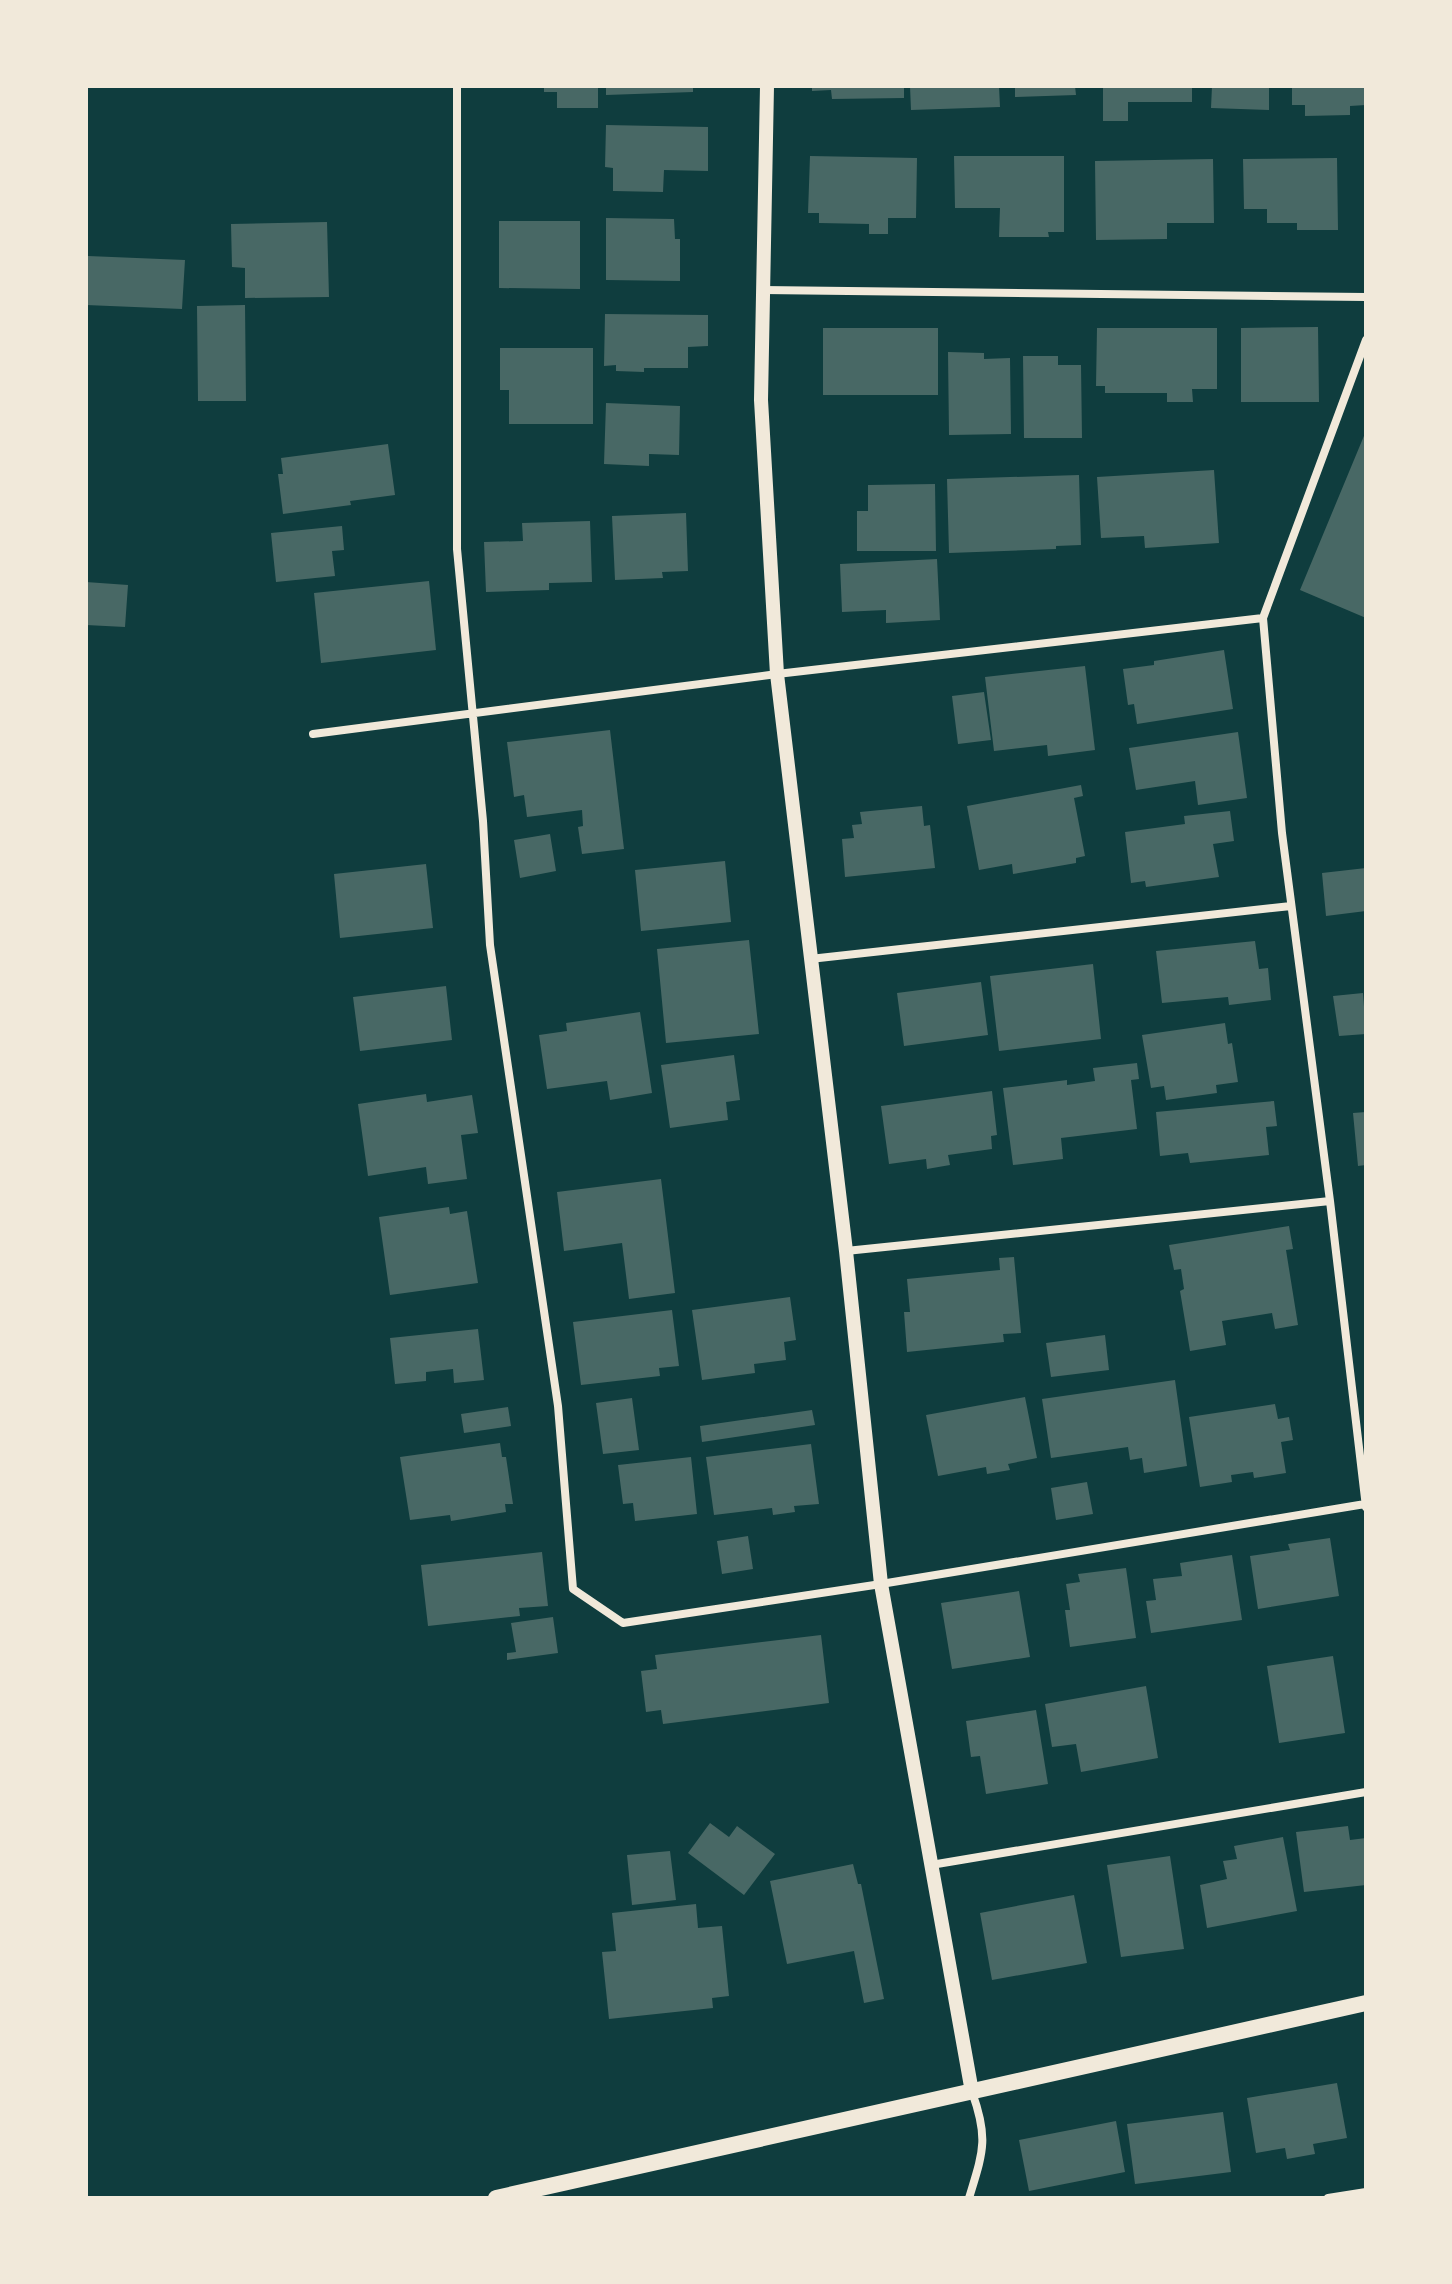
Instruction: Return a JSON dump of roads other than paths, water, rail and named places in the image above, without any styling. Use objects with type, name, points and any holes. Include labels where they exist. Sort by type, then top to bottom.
[{"type":"main road","points":[[496,2198],[1366,2003]]},
{"type":"street","points":[[457,86],[457,549],[490,945],[558,1406],[573,1589],[623,1623],[1366,1506],[1291,906],[1263,618],[1366,340]]},
{"type":"street","points":[[767,86],[761,400],[777,674],[846,1251],[881,1584],[972,2092],[982,2121],[982,2154],[969,2198]]},
{"type":"street","points":[[763,290],[1366,297]]},
{"type":"street","points":[[313,734],[777,674],[1263,618]]},
{"type":"street","points":[[810,959],[1291,906]]},
{"type":"street","points":[[846,1251],[1330,1201]]},
{"type":"street","points":[[931,1865],[1366,1792]]},
{"type":"street","points":[[1333,2198],[1366,2192]]}]
